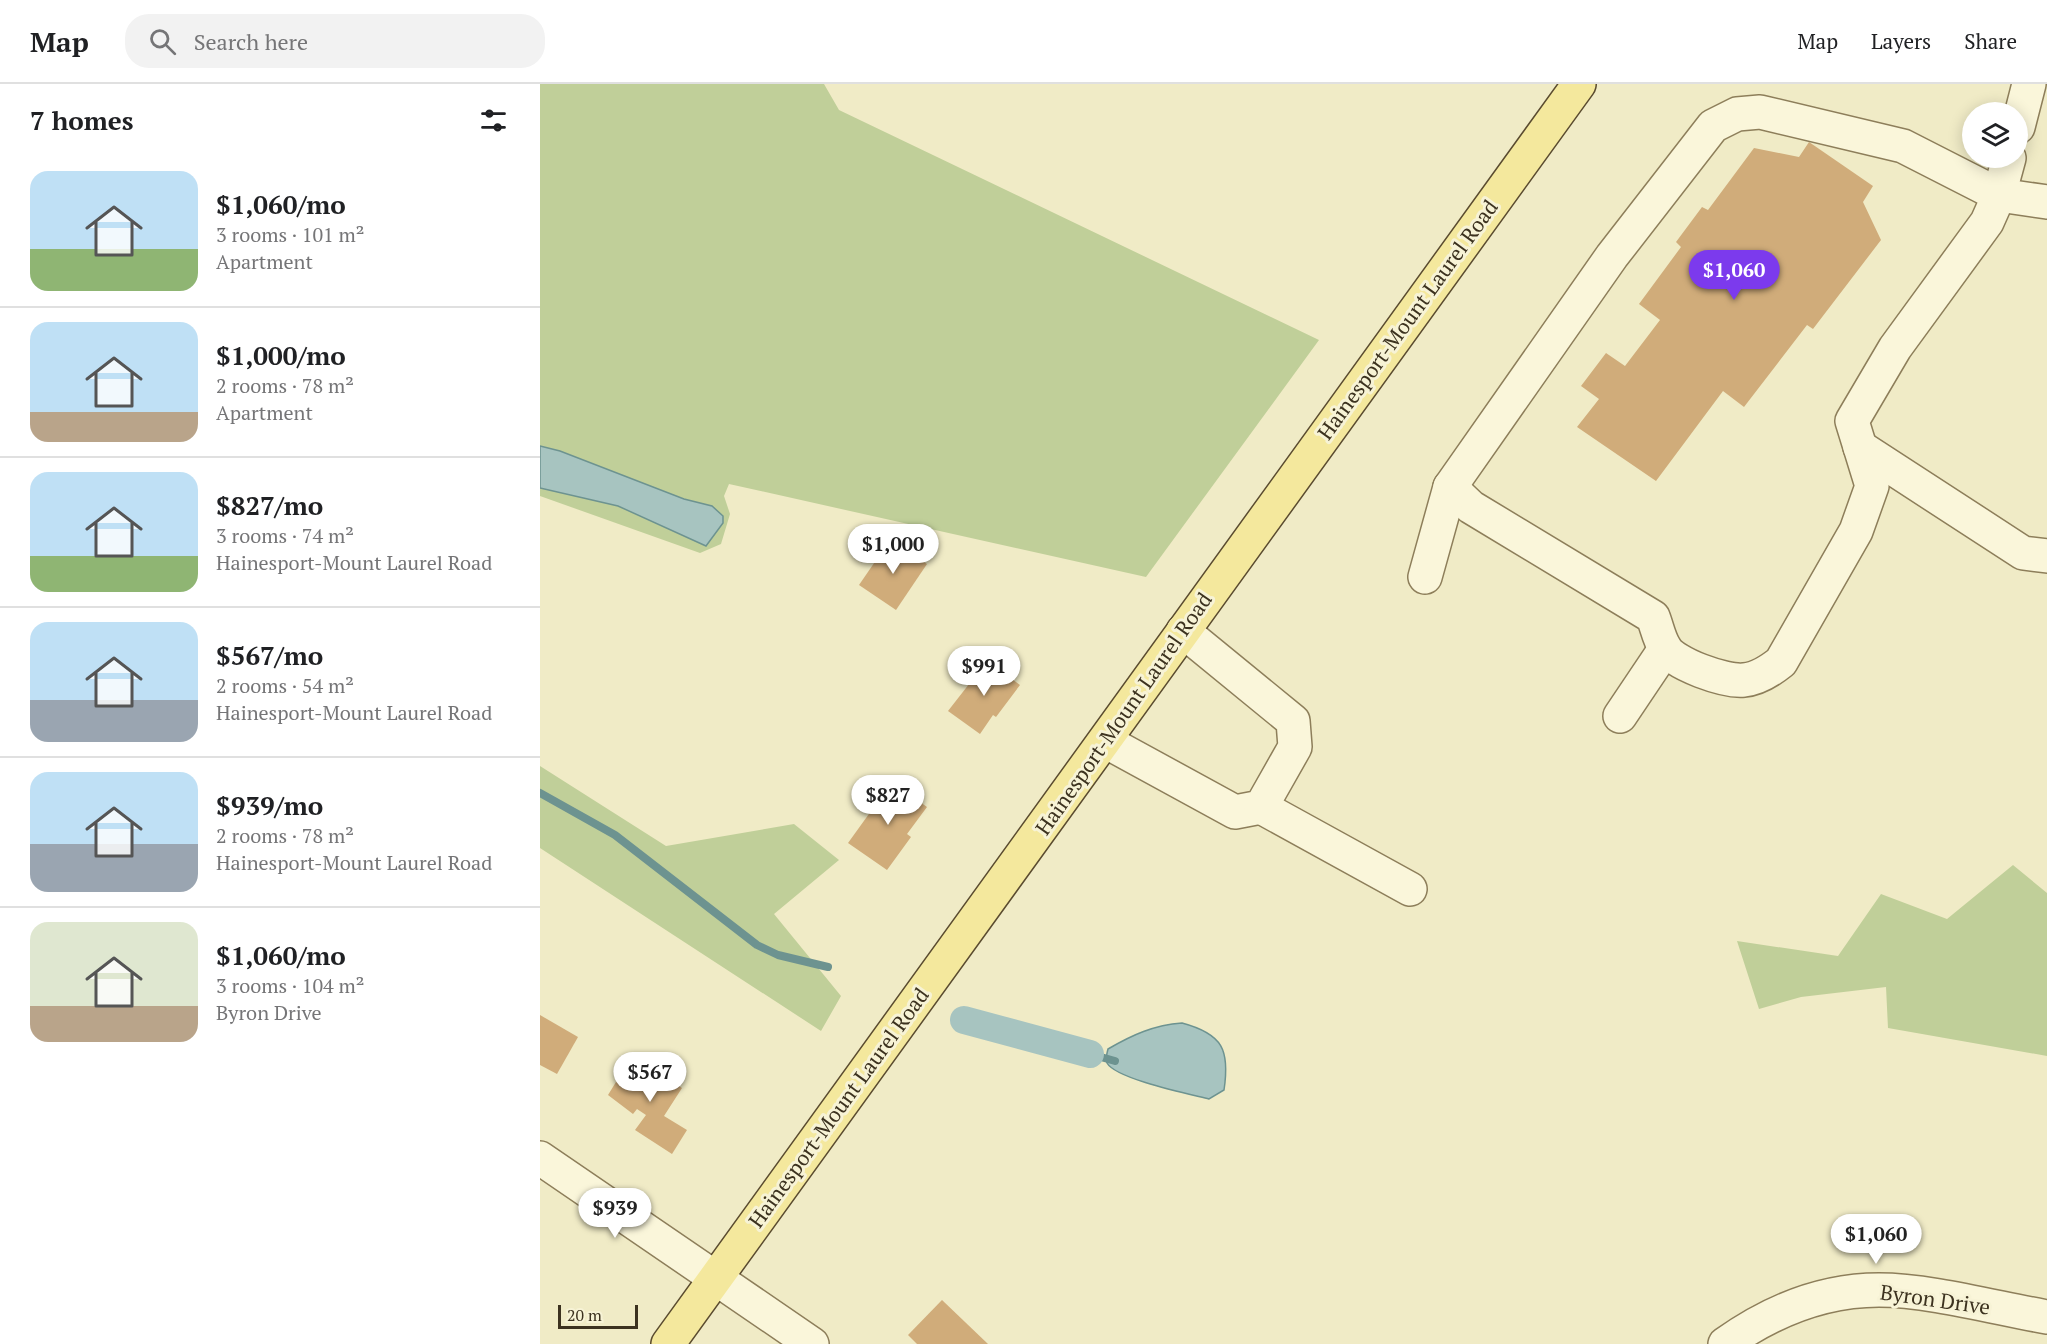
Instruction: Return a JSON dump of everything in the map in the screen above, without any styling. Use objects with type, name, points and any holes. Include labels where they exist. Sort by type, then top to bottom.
[{"type":"main road","name":"Hainesport-Mount Laurel Road","points":[[668,1344],[1580,84]]},
{"type":"street","points":[[2024,102],[2029,84]]},
{"type":"street","points":[[1425,577],[1450,487],[1612,256],[1713,126],[1737,114],[1760,112],[1903,146],[1999,195],[2047,202]]},
{"type":"street","points":[[1450,487],[1471,507],[1653,617],[1665,649],[1679,660],[1719,678],[1745,681],[1767,673],[1781,662],[1856,531],[1872,486],[1852,421],[1895,348],[1987,222],[1999,195],[2006,168]]},
{"type":"street","points":[[1860,447],[2023,553],[2047,556]]},
{"type":"street","points":[[1183,631],[1293,721],[1295,747],[1261,807]]},
{"type":"street","points":[[1620,717],[1665,649]]},
{"type":"street","points":[[1105,741],[1235,812],[1261,807],[1410,889]]},
{"type":"street","points":[[540,1158],[812,1344]]},
{"type":"street","name":"Byron Drive","points":[[1725,1344],[1770,1317],[1803,1302],[1841,1293],[1879,1290],[2047,1317]]},
{"type":"green space","points":[[540,84],[824,84],[839,110],[1319,340],[1146,577],[729,484],[724,496],[730,514],[721,544],[700,553],[540,496]]},
{"type":"green space","points":[[540,766],[666,846],[794,824],[839,860],[774,914],[841,996],[821,1031],[540,848]]},
{"type":"green space","points":[[2013,865],[2047,893],[2047,1056],[1888,1028],[1886,987],[1801,997],[1759,1009],[1737,941],[1838,956],[1881,894],[1947,919]]},
{"type":"water","points":[[540,446],[560,451],[684,499],[712,506],[723,516],[723,523],[706,546],[618,506],[540,488]]},
{"type":"water","points":[[1182,1023],[1207,1032],[1215,1038],[1224,1054],[1226,1076],[1224,1090],[1209,1099],[1138,1080],[1113,1069],[1107,1063],[1108,1049],[1117,1044],[1153,1028]]},
{"type":"building","points":[[1809,142],[1873,186],[1863,202],[1881,240],[1813,329],[1807,325],[1744,407],[1723,391],[1656,481],[1577,427],[1599,399],[1581,386],[1606,353],[1625,366],[1660,320],[1639,304],[1681,247],[1676,242],[1702,207],[1708,210],[1754,148],[1799,157]]},
{"type":"building","points":[[890,540],[927,564],[896,610],[859,585]]},
{"type":"building","points":[[987,661],[1020,685],[996,717],[993,715],[980,734],[948,711]]},
{"type":"building","points":[[892,782],[927,807],[907,834],[911,837],[887,870],[848,843]]},
{"type":"building","points":[[540,1015],[578,1037],[557,1074],[540,1065]]},
{"type":"building","points":[[632,1056],[682,1088],[664,1116],[687,1130],[672,1154],[635,1130],[646,1115],[637,1109],[633,1114],[608,1095]]},
{"type":"building","points":[[942,1300],[988,1344],[917,1344],[908,1335]]},
{"type":"waterway","points":[[540,793],[615,835],[757,945],[778,955],[828,967]]},
{"type":"waterway","points":[[964,1020],[1090,1054]]},
{"type":"waterway","points":[[1090,1054],[1115,1061]]}]
